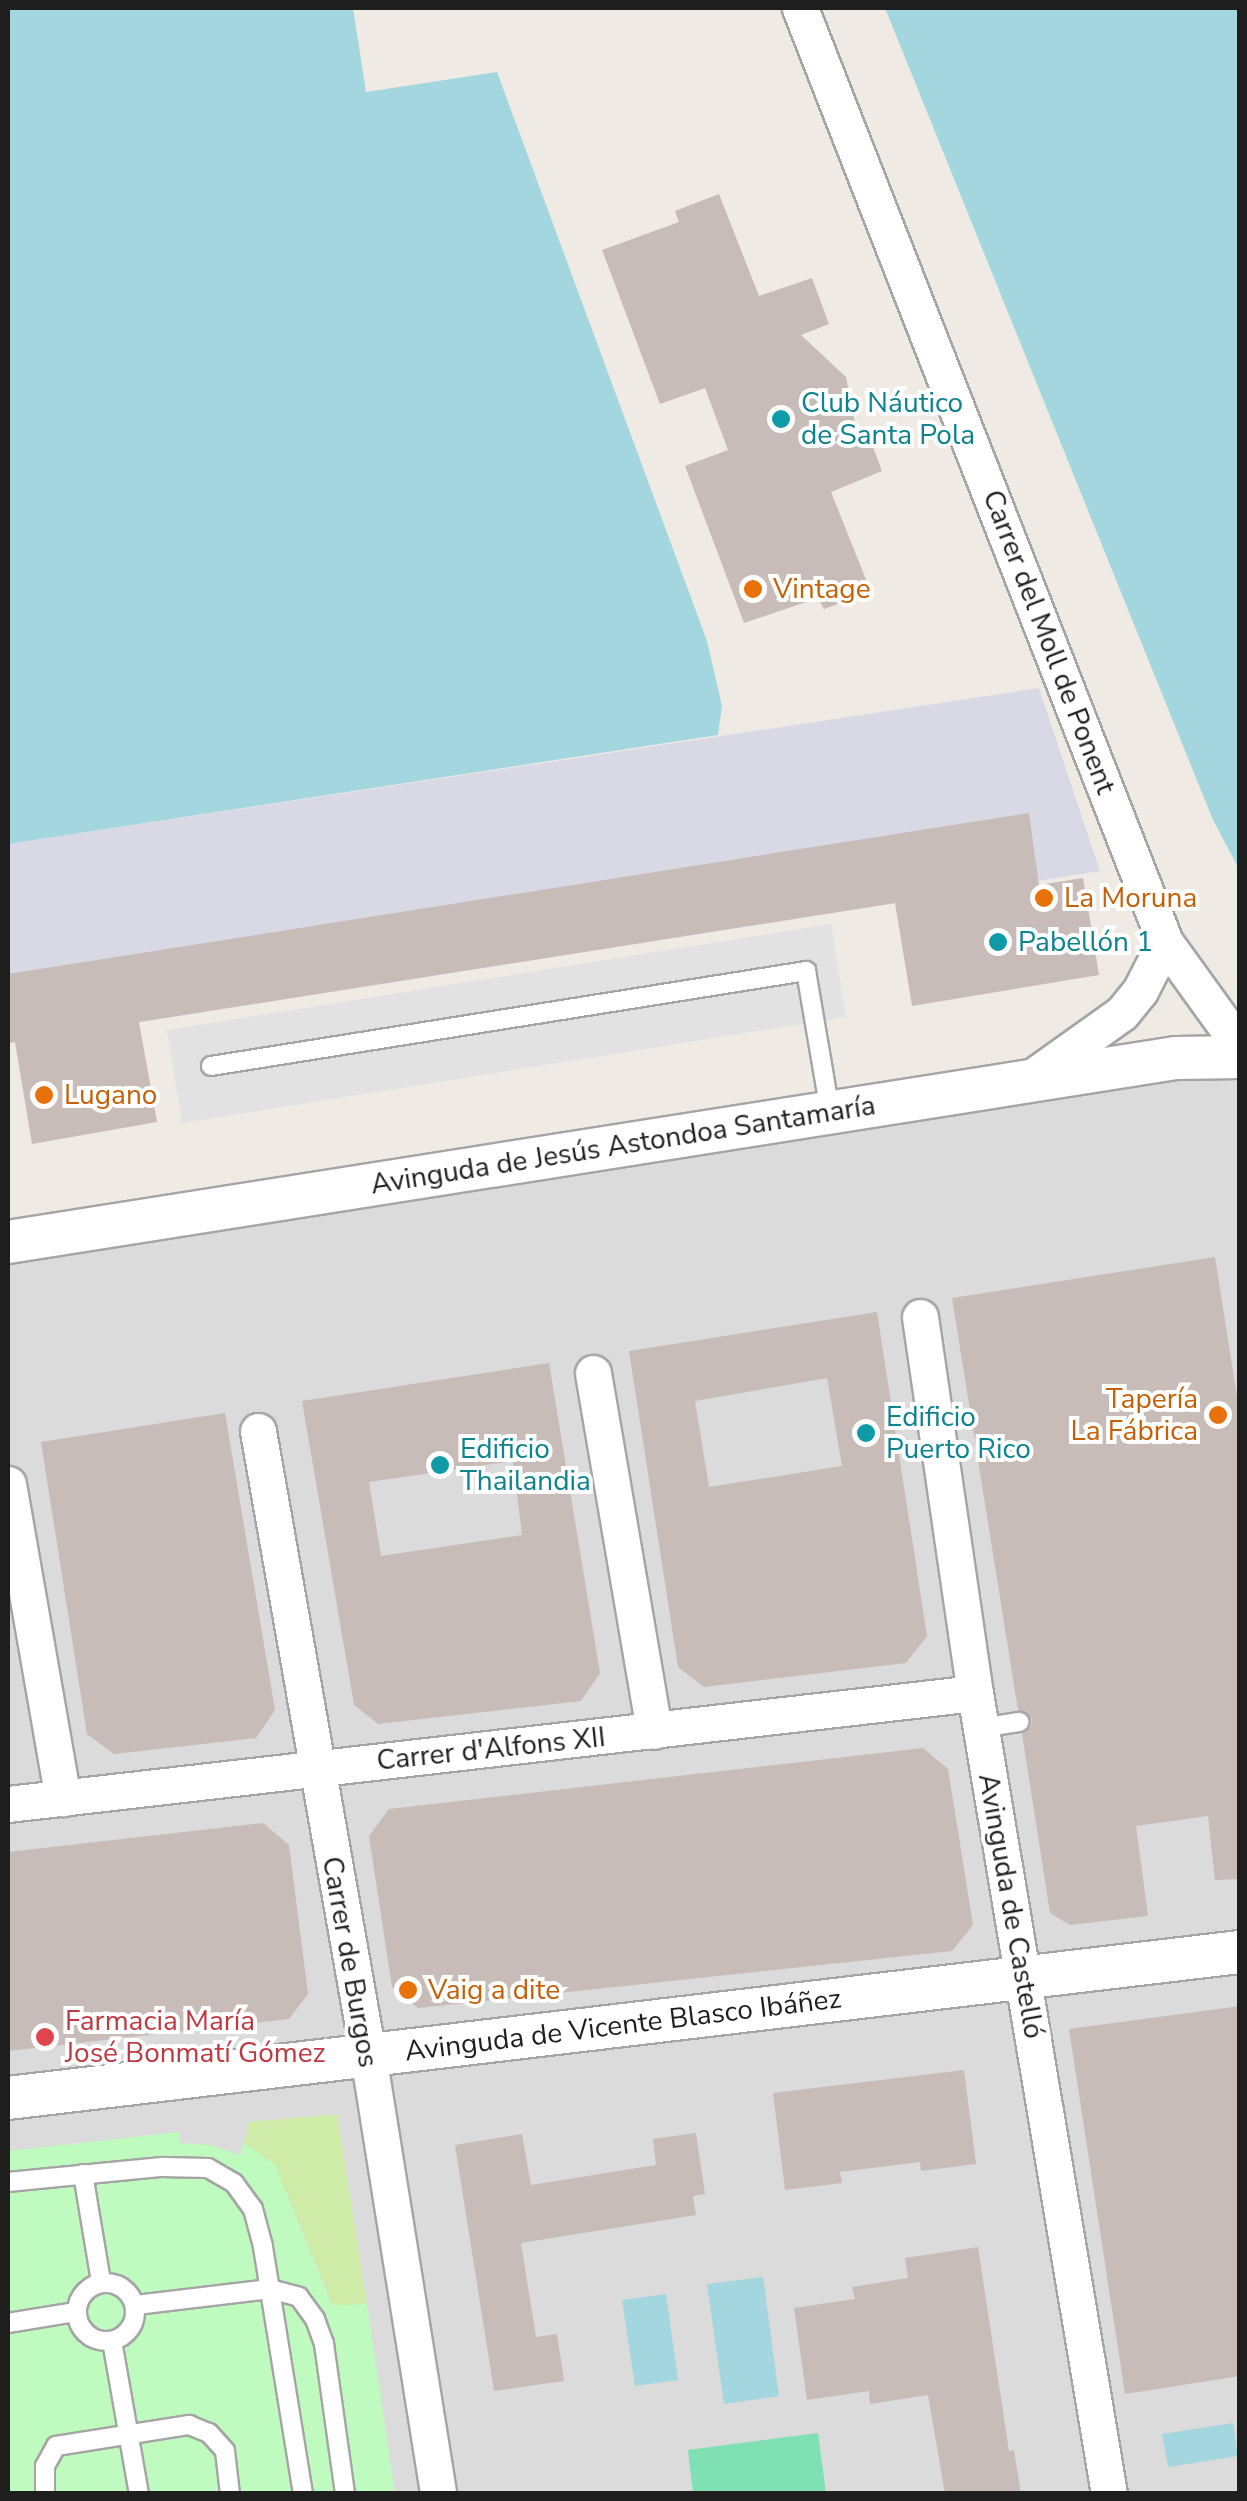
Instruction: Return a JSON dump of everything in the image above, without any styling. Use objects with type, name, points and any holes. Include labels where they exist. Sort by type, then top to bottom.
[{"type":"street","name":"Carrer del Moll de Ponent","points":[[800,8],[1165,942],[1240,1046]]},
{"type":"street","points":[[1024,1082],[1122,1013],[1140,992],[1165,942]]},
{"type":"street","name":"Avinguda de Jesús Astondoa Santamaría","points":[[8,1242],[1176,1058],[1240,1057]]},
{"type":"street","name":"Avinguda de Castelló","points":[[920,1317],[975,1693],[1109,2494]]},
{"type":"street","points":[[594,1373],[654,1732]]},
{"type":"street","name":"Carrer de Burgos","points":[[258,1431],[368,2056],[438,2494]]},
{"type":"street","points":[[8,1484],[63,1798]]},
{"type":"street","name":"Carrer d'Alfons XII","points":[[8,1804],[975,1693]]},
{"type":"street","name":"Avinguda de Vicente Blasco Ibáñez","points":[[8,2098],[1240,1952]]},
{"type":"lane","points":[[211,1066],[806,971],[830,1112]]},
{"type":"lane","points":[[981,1728],[1020,1722]]},
{"type":"lane","points":[[8,2182],[162,2166],[208,2168],[234,2183],[253,2209],[303,2494]]},
{"type":"lane","points":[[83,2174],[101,2282]]},
{"type":"lane","points":[[101,2282],[116,2284],[136,2305],[134,2321],[126,2334],[112,2341],[95,2340],[82,2329],[76,2312],[80,2298],[101,2282]]},
{"type":"lane","points":[[136,2305],[270,2290],[299,2297],[315,2318],[324,2344],[345,2494]]},
{"type":"lane","points":[[8,2322],[76,2312]]},
{"type":"lane","points":[[112,2341],[139,2494]]},
{"type":"lane","points":[[45,2494],[46,2466],[56,2446],[190,2425],[210,2433],[224,2451],[230,2494]]},
{"type":"shaded area","points":[[1039,688],[1100,871],[8,1043],[8,844]]},
{"type":"shaded area","points":[[831,924],[846,1017],[182,1123],[167,1030]]},
{"type":"shaded area","points":[[1239,1057],[1239,2493],[8,2494],[8,1242]]},
{"type":"green space","points":[[337,2114],[367,2304],[333,2306],[275,2165],[244,2143],[249,2122]]},
{"type":"green space","points":[[179,2132],[180,2143],[211,2145],[240,2155],[244,2143],[275,2165],[332,2305],[367,2304],[395,2493],[8,2493],[8,2151]]},
{"type":"green space","points":[[818,2433],[826,2493],[693,2493],[688,2450]]},
{"type":"water","points":[[8,8],[353,8],[366,92],[497,72],[707,641],[722,706],[718,735],[8,844]]},
{"type":"water","points":[[885,8],[1239,8],[1239,869],[1213,820]]},
{"type":"water","points":[[763,2277],[779,2396],[724,2404],[707,2284]]},
{"type":"water","points":[[666,2294],[678,2380],[635,2386],[622,2300]]},
{"type":"water","points":[[1233,2423],[1238,2456],[1168,2467],[1162,2434]]},
{"type":"building","name":"Club Náutico de Santa Pola","points":[[719,194],[759,296],[812,278],[829,324],[801,335],[846,377],[857,434],[867,431],[882,471],[831,492],[871,592],[824,609],[818,598],[744,623],[685,466],[728,450],[705,388],[660,404],[602,250],[679,222],[675,211]]},
{"type":"building","points":[[1029,813],[1039,885],[1083,878],[1099,975],[912,1006],[895,903],[139,1022],[157,1122],[32,1144],[15,1042],[8,1043],[8,974]]},
{"type":"building","points":[[1215,1257],[1240,1416],[1240,1879],[1215,1880],[1208,1816],[1136,1826],[1148,1916],[1070,1925],[1050,1913],[1022,1734],[1031,1727],[1032,1719],[1018,1710],[952,1298]]},
{"type":"building","points":[[877,1312],[927,1636],[906,1663],[704,1687],[678,1667],[629,1351]],"holes":[[[827,1378],[842,1466],[709,1487],[695,1401]]]},
{"type":"building","points":[[549,1363],[600,1673],[581,1701],[378,1724],[354,1705],[302,1401]],"holes":[[[513,1461],[522,1535],[381,1556],[369,1482]]]},
{"type":"building","points":[[225,1413],[275,1710],[256,1738],[114,1754],[87,1734],[41,1442]]},
{"type":"building","points":[[923,1748],[948,1769],[973,1925],[952,1951],[418,2008],[392,1987],[369,1836],[389,1809]]},
{"type":"building","points":[[263,1823],[289,1845],[308,1994],[289,2019],[8,2051],[8,1852]]},
{"type":"building","points":[[1240,2006],[1240,2376],[1125,2394],[1069,2029]]},
{"type":"building","points":[[964,2070],[976,2164],[921,2171],[920,2162],[840,2172],[842,2183],[785,2190],[773,2093]]},
{"type":"building","points":[[696,2133],[705,2194],[693,2196],[696,2215],[521,2243],[536,2337],[557,2334],[564,2381],[494,2391],[455,2145],[522,2134],[531,2185],[656,2165],[653,2139]]},
{"type":"building","points":[[978,2247],[1009,2451],[1014,2450],[1021,2494],[945,2494],[928,2395],[870,2404],[869,2391],[807,2400],[794,2308],[855,2299],[852,2287],[908,2278],[905,2258]]},
{"type":"place","name":"Club Náutico de Santa Pola","points":[[781,419]]},
{"type":"place","name":"Vintage","points":[[753,589]]},
{"type":"place","name":"La Moruna","points":[[1044,898]]},
{"type":"place","name":"Pabellón 1","points":[[998,942]]},
{"type":"place","name":"Lugano","points":[[44,1095]]},
{"type":"place","name":"Tapería La Fábrica","points":[[1218,1415]]},
{"type":"place","name":"Edificio Puerto Rico","points":[[866,1433]]},
{"type":"place","name":"Edificio Thailandia","points":[[440,1465]]},
{"type":"place","name":"Vaig a dite","points":[[408,1990]]},
{"type":"place","name":"Farmacia María José Bonmatí Gómez","points":[[45,2037]]}]
